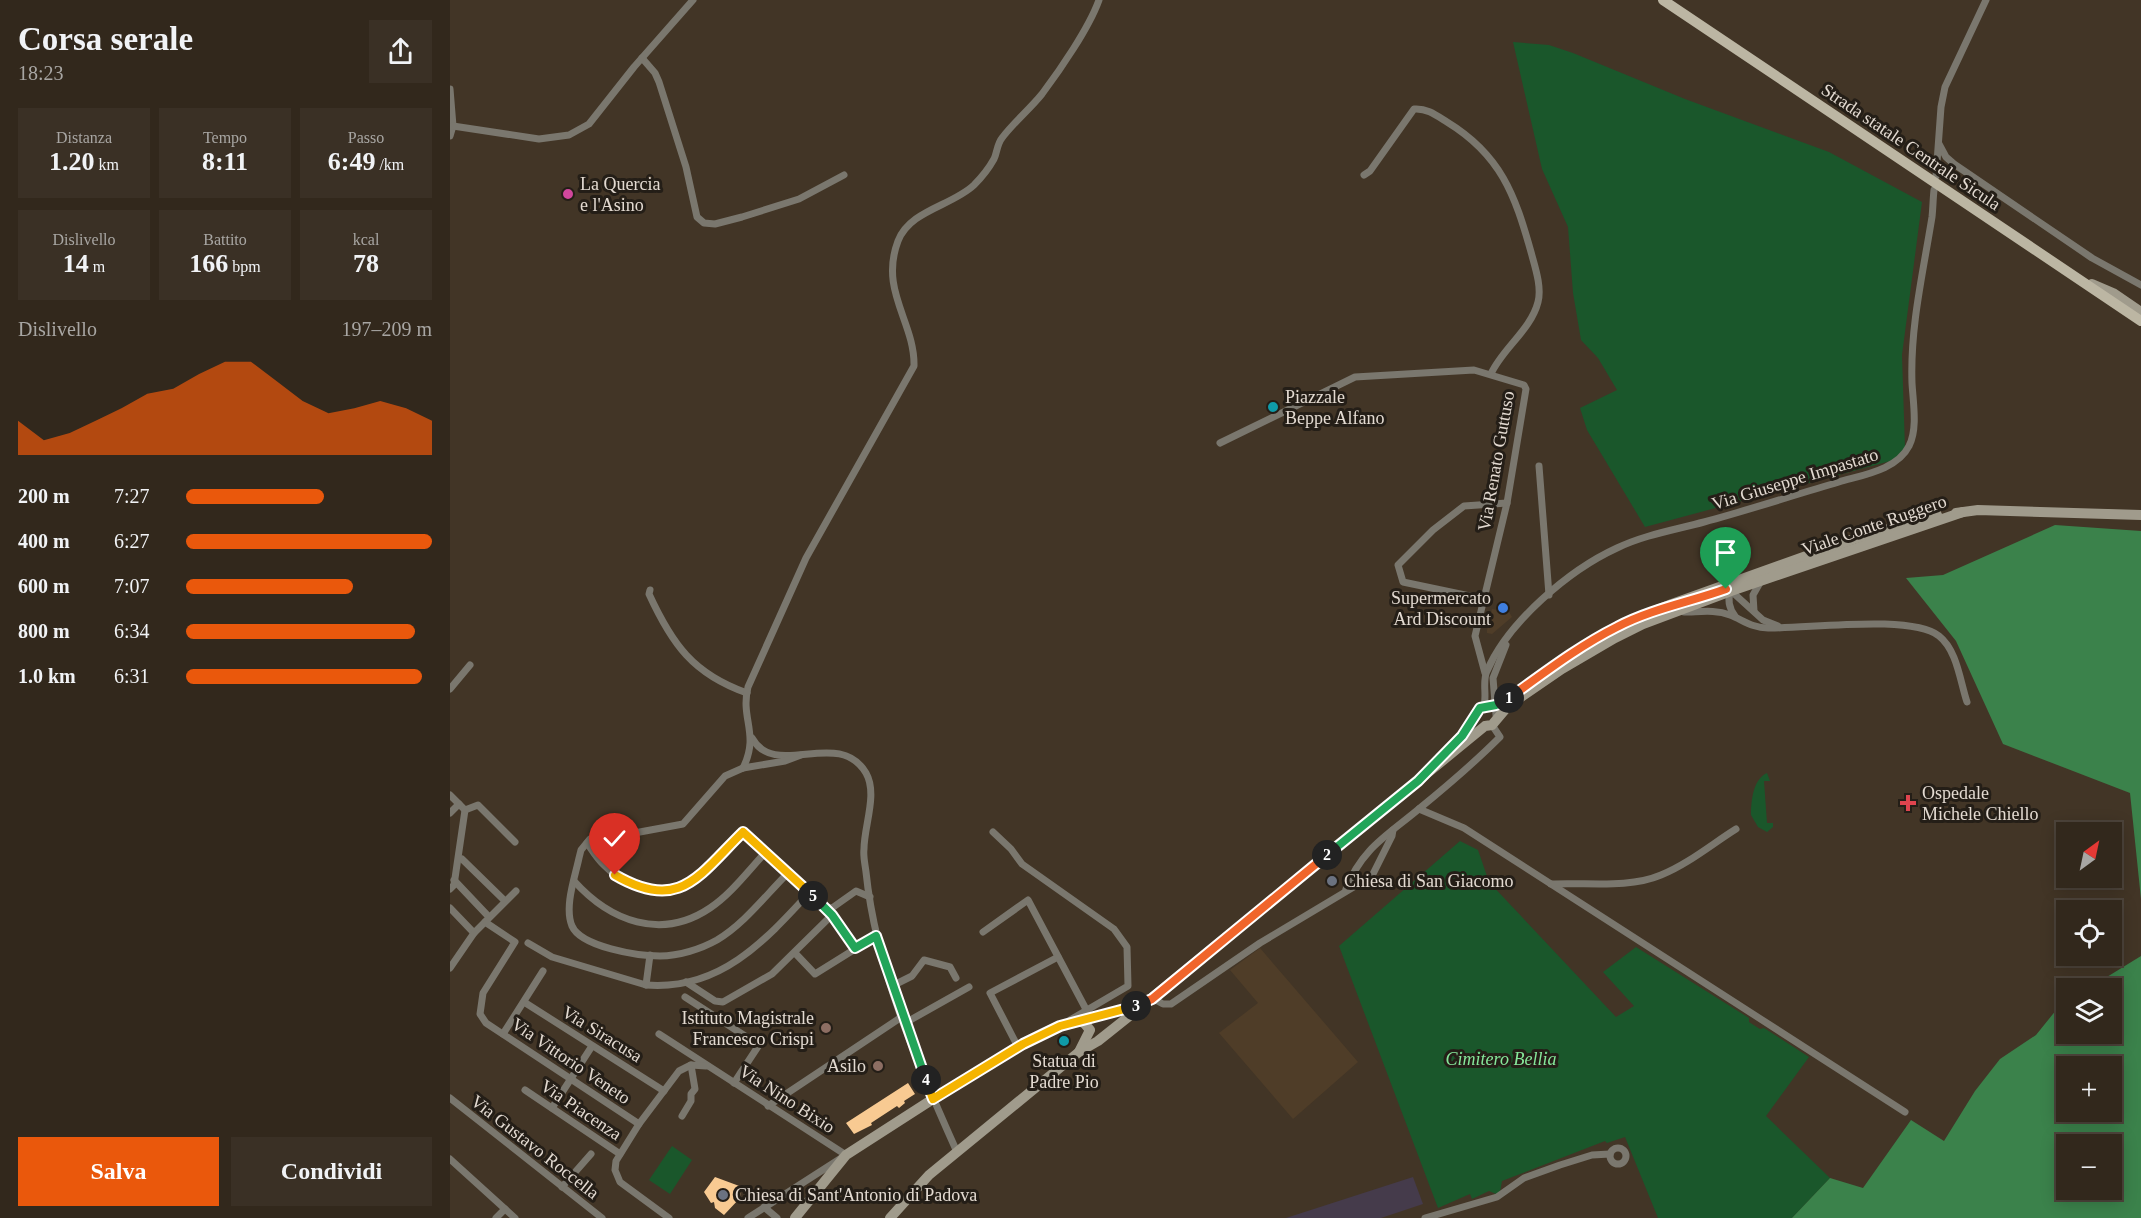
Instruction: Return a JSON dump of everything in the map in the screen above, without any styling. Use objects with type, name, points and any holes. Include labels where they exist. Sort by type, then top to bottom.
[{"type":"main road","name":"Strada statale Centrale Sicula","points":[[1663,0],[2141,321]]},
{"type":"main road","points":[[2079,279],[2113,293],[2141,312]]},
{"type":"main road","points":[[2120,307],[2141,327]]},
{"type":"main road","points":[[1963,512],[2017,511],[2141,516]]},
{"type":"main road","name":"Viale Conte Ruggero","points":[[1491,715],[1599,637],[1654,611],[1846,542],[1929,516],[1963,512]]},
{"type":"main road","name":"Viale Conte Ruggero","points":[[1491,715],[1615,638],[1676,611],[1963,512]]},
{"type":"main road","points":[[1418,781],[1462,736],[1475,716],[1478,724],[1491,715]]},
{"type":"main road","points":[[890,1218],[929,1176],[957,1152],[1079,1052],[1098,1041],[1149,1001],[1418,781],[1491,715]]},
{"type":"main road","points":[[795,1218],[846,1155],[933,1099],[1018,1047],[1060,1026],[1085,1016],[1118,1012],[1149,1001]]},
{"type":"main road","points":[[1079,1052],[1090,1030],[1085,1024],[1085,1016]]},
{"type":"street","points":[[453,126],[539,139],[569,135],[589,124],[642,58],[693,0]]},
{"type":"street","points":[[743,768],[752,747],[747,693],[806,558],[914,366],[914,353],[894,293],[893,269],[898,241],[910,224],[929,210],[955,199],[974,184],[994,160],[1000,141],[1042,94],[1070,52],[1099,0]]},
{"type":"street","points":[[1936,176],[1941,107],[1945,87],[1986,0]]},
{"type":"street","points":[[642,58],[655,73],[659,82],[686,167],[697,218],[705,223],[715,224],[799,199],[844,175]]},
{"type":"street","points":[[450,89],[453,126],[450,136]]},
{"type":"street","points":[[1364,175],[1370,171],[1414,108],[1426,110],[1460,130],[1476,142],[1493,160],[1518,204],[1536,271],[1539,294],[1535,310],[1511,347],[1498,359],[1491,374]]},
{"type":"street","points":[[1939,144],[1946,158],[1954,164],[2092,258],[2141,285]]},
{"type":"street","name":"Via Giuseppe Impastato","points":[[1512,632],[1520,621],[1590,562],[1626,544],[1858,476],[1895,464],[1905,454],[1911,444],[1913,424],[1912,332],[1933,213],[1934,190]]},
{"type":"street","name":"Via Renato Guttuso","points":[[1220,443],[1355,377],[1466,370],[1521,382],[1526,389],[1507,503],[1475,636],[1485,673],[1486,698],[1491,715]]},
{"type":"street","points":[[1539,466],[1549,595]]},
{"type":"street","points":[[1484,599],[1403,582],[1398,565],[1433,530],[1464,506],[1507,503]]},
{"type":"street","points":[[1737,618],[1730,609],[1728,598],[1736,586],[1827,553],[1846,542]]},
{"type":"street","points":[[1754,611],[1753,596],[1762,580]]},
{"type":"street","points":[[1654,611],[1677,606],[1726,589],[1763,620],[1786,628]]},
{"type":"street","points":[[650,590],[649,594],[665,628],[678,647],[696,666],[730,687],[747,693]]},
{"type":"street","points":[[1676,611],[1714,612],[1737,618],[1755,627],[1911,625],[1930,630],[1944,640],[1951,650],[1967,702]]},
{"type":"street","points":[[1485,673],[1512,632]]},
{"type":"street","points":[[1346,889],[1360,861],[1376,842],[1419,809],[1500,737],[1491,715],[1493,678],[1512,632]]},
{"type":"street","points":[[450,689],[470,665]]},
{"type":"street","points":[[751,736],[754,742],[771,754],[838,753],[849,757],[865,771],[870,790],[864,849],[876,936],[933,1099],[957,1152]]},
{"type":"street","points":[[787,874],[739,923],[717,940],[674,955],[650,955],[591,944],[578,934],[570,919],[574,881],[581,850],[594,834],[614,830],[629,834],[683,824],[719,781],[743,768],[785,761],[801,755]]},
{"type":"street","points":[[450,795],[465,810]]},
{"type":"street","points":[[450,813],[459,804]]},
{"type":"street","points":[[465,810],[478,805],[515,842]]},
{"type":"street","points":[[1419,809],[1464,828],[1905,1112]]},
{"type":"street","points":[[450,889],[454,885],[452,878],[465,810]]},
{"type":"street","points":[[1551,884],[1650,879],[1678,866],[1736,829]]},
{"type":"street","points":[[1149,1001],[1172,1004],[1236,959],[1346,889],[1372,876],[1393,830]]},
{"type":"street","points":[[587,843],[604,866],[615,875],[642,887],[668,892],[676,890],[699,875],[743,832],[832,915],[855,948]]},
{"type":"street","points":[[983,932],[1028,900],[1085,1016],[1128,986],[1126,968],[1129,955],[1127,947],[1114,929],[1022,864],[1011,849],[993,832]]},
{"type":"street","points":[[574,881],[597,904],[616,915],[634,922],[662,924],[692,917],[708,910],[765,853]]},
{"type":"street","points":[[462,859],[505,901]]},
{"type":"street","points":[[452,878],[487,919]]},
{"type":"street","points":[[450,968],[474,933],[516,891]]},
{"type":"street","points":[[824,907],[832,908],[856,891],[870,897]]},
{"type":"street","points":[[528,943],[552,957],[646,985],[661,986],[686,982],[714,973],[748,955],[778,928],[809,893]]},
{"type":"street","points":[[450,908],[474,933]]},
{"type":"street","points":[[686,982],[715,1001],[723,1002],[772,974],[832,915]]},
{"type":"street","name":"Via Vittorio Veneto","points":[[487,919],[515,942],[483,993],[480,1014],[486,1023],[639,1124]]},
{"type":"street","points":[[795,953],[815,974],[876,936]]},
{"type":"street","points":[[646,985],[650,955]]},
{"type":"street","points":[[1018,1047],[990,993],[1058,957]]},
{"type":"street","points":[[892,986],[912,976],[924,960],[950,967],[956,978]]},
{"type":"street","points":[[503,1034],[543,971]]},
{"type":"street","points":[[768,1106],[904,1020],[969,987]]},
{"type":"street","points":[[685,997],[759,1045],[734,1083]]},
{"type":"street","name":"Via Siracusa","points":[[524,1002],[664,1091]]},
{"type":"street","name":"Via Nino Bixio","points":[[659,1034],[846,1155]]},
{"type":"street","points":[[552,1108],[592,1046]]},
{"type":"street","points":[[669,1218],[620,1182],[615,1170],[620,1154],[639,1124],[679,1071],[691,1065],[711,1068]]},
{"type":"street","points":[[682,1116],[692,1101],[691,1094],[694,1089],[691,1065]]},
{"type":"street","name":"Via Piacenza","points":[[525,1090],[620,1154]]},
{"type":"street","name":"Via Gustavo Roccella","points":[[450,1098],[602,1218]]},
{"type":"street","points":[[562,1187],[591,1154]]},
{"type":"street","points":[[1425,1218],[1497,1197],[1524,1178],[1560,1165],[1592,1155],[1610,1154]]},
{"type":"street","points":[[748,1218],[846,1155]]},
{"type":"street","points":[[450,1159],[515,1218]]},
{"type":"street","points":[[764,1207],[777,1218]]},
{"type":"street","points":[[496,1218],[505,1209]]},
{"type":"shaded area","points":[[1492,609],[1509,612],[1512,617],[1492,634],[1487,633],[1487,630]]},
{"type":"shaded area","points":[[1260,948],[1358,1062],[1293,1119],[1219,1033],[1258,1003],[1230,970]]},
{"type":"shaded area","points":[[1413,1177],[1423,1204],[1381,1218],[1286,1218]]},
{"type":"green space","points":[[1513,42],[1549,45],[1573,53],[1685,99],[1829,152],[1922,202],[1902,355],[1905,449],[1894,460],[1645,527],[1587,430],[1580,408],[1617,390],[1598,358],[1581,340],[1573,293],[1568,227],[1542,169]]},
{"type":"green space","points":[[2055,525],[2141,531],[2141,899],[2130,793],[2003,744],[1956,641],[1906,578],[1943,575]]},
{"type":"green space","points":[[1767,773],[1770,781],[1764,781],[1767,823],[1773,823],[1773,827],[1767,832],[1758,827],[1751,815],[1752,797],[1756,785]]},
{"type":"green space","name":"Cimitero Bellia","points":[[1460,841],[1478,850],[1489,882],[1616,1017],[1634,1006],[1603,972],[1636,947],[1749,1018],[1749,1022],[1760,1029],[1764,1028],[1809,1057],[1766,1116],[1830,1178],[1792,1218],[1658,1218],[1625,1137],[1607,1143],[1605,1141],[1502,1181],[1500,1192],[1496,1194],[1489,1191],[1472,1199],[1470,1194],[1438,1208],[1339,946]]},
{"type":"green space","points":[[2141,956],[2141,1218],[1792,1218],[1830,1178],[1863,1188],[1911,1120],[1944,1141],[1975,1091],[2000,1059],[2036,1035],[2056,1010],[2056,1044],[2122,1044],[2122,978],[2105,978]]},
{"type":"green space","points":[[672,1146],[692,1160],[670,1194],[649,1180]]},
{"type":"building","points":[[908,1083],[915,1094],[904,1101],[905,1103],[899,1108],[897,1106],[871,1123],[872,1125],[854,1134],[846,1123]]},
{"type":"building","name":"Chiesa di Sant'Antonio di Padova","points":[[715,1177],[742,1187],[740,1198],[724,1215],[715,1208],[714,1202],[711,1203],[704,1192]]},
{"type":"place","name":"La Quercia e l'Asino","points":[[568,194]]},
{"type":"place","name":"Piazzale Beppe Alfano","points":[[1273,407]]},
{"type":"place","name":"Supermercato Ard Discount","points":[[1503,608]]},
{"type":"place","name":"Ospedale Michele Chiello","points":[[1908,803]]},
{"type":"place","name":"Chiesa di San Giacomo","points":[[1332,881]]},
{"type":"place","name":"Istituto Magistrale Francesco Crispi","points":[[826,1028]]},
{"type":"place","name":"Statua di Padre Pio","points":[[1064,1041]]},
{"type":"place","name":"Asilo","points":[[878,1066]]},
{"type":"place","name":"Chiesa di Sant'Antonio di Padova","points":[[723,1195]]},
{"type":"route","points":[[615,875],[628,883],[658,891],[676,890],[699,875],[743,832],[832,915],[855,948],[876,936],[933,1099],[1023,1044],[1060,1026],[1147,1003],[1418,781],[1431,765],[1462,736],[1480,708],[1501,703],[1618,626],[1654,611],[1677,606],[1726,589]]}]
